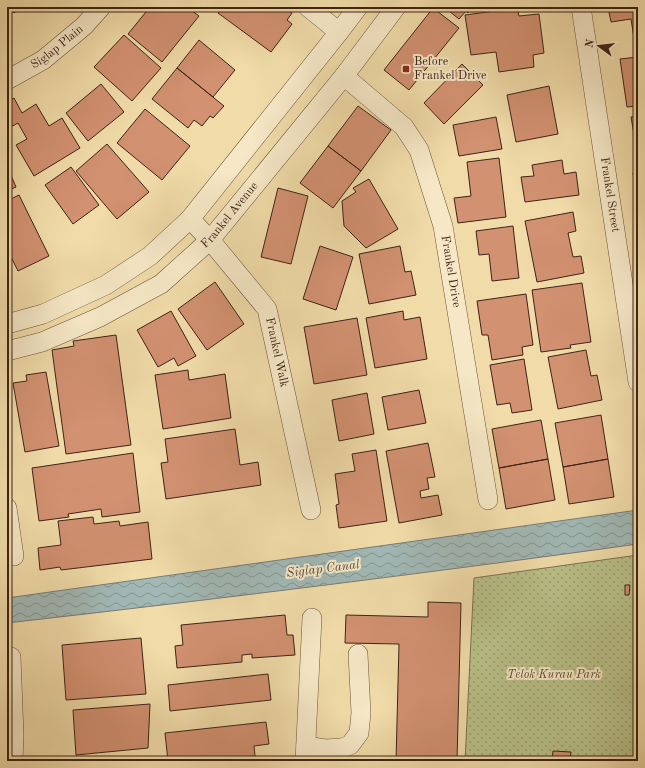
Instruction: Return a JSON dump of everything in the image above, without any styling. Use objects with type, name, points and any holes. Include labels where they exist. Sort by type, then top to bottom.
[{"type":"street","name":"Siglap Plain","points":[[7,80],[43,60],[84,26],[101,7]]},
{"type":"street","points":[[308,7],[339,32]]},
{"type":"street","points":[[7,324],[43,314],[106,285],[150,256],[190,219],[358,7]]},
{"type":"street","name":"Frankel Avenue","points":[[7,351],[42,342],[100,317],[161,284],[210,240],[344,76],[396,7]]},
{"type":"street","name":"Frankel Street","points":[[581,7],[638,382]]},
{"type":"street","name":"Frankel Drive","points":[[344,76],[404,127],[419,150],[443,226],[488,500]]},
{"type":"street","name":"Frankel Walk","points":[[190,219],[210,240],[267,309],[311,510]]},
{"type":"street","points":[[7,508],[14,556]]},
{"type":"street","points":[[312,618],[306,754],[325,749],[342,748],[350,745],[359,733],[361,712],[358,654]]},
{"type":"street","points":[[12,657],[14,735],[13,761]]},
{"type":"green space","name":"Telok Kurau Park","points":[[638,555],[638,761],[465,761],[474,578]]},
{"type":"water","name":"Siglap Canal","points":[[638,510],[638,544],[165,605],[7,623],[7,598]]},
{"type":"building","points":[[9,7],[21,7],[14,13]]},
{"type":"building","points":[[150,7],[187,7],[199,16],[162,62],[128,34]]},
{"type":"building","points":[[223,7],[283,7],[292,13],[287,20],[292,24],[271,52],[218,13]]},
{"type":"building","points":[[444,7],[478,7],[474,12],[470,10],[468,13],[466,11],[459,19]]},
{"type":"building","points":[[608,7],[638,7],[638,38],[634,38],[631,19],[611,22]]},
{"type":"building","points":[[433,8],[459,28],[409,90],[384,70]]},
{"type":"building","points":[[517,8],[519,16],[539,14],[544,53],[533,55],[534,67],[499,72],[496,52],[471,55],[465,15]]},
{"type":"building","points":[[124,35],[161,68],[132,101],[94,67]]},
{"type":"building","points":[[199,40],[235,70],[213,97],[177,68]]},
{"type":"building","points":[[638,57],[638,106],[627,107],[620,59]]},
{"type":"building","points":[[462,64],[483,85],[444,124],[424,103]]},
{"type":"building","points":[[177,68],[224,106],[213,118],[210,116],[202,126],[194,120],[188,128],[152,99]]},
{"type":"building","points":[[101,84],[124,112],[88,141],[66,113]]},
{"type":"building","points":[[549,86],[558,134],[516,142],[507,95]]},
{"type":"building","points":[[14,98],[22,113],[36,104],[49,126],[62,118],[80,148],[34,176],[16,145],[27,139],[18,123],[9,128],[7,124],[7,102]]},
{"type":"building","points":[[358,106],[391,130],[361,171],[328,146]]},
{"type":"building","points":[[145,109],[190,146],[162,180],[117,143]]},
{"type":"building","points":[[638,116],[638,158],[631,117]]},
{"type":"building","points":[[496,117],[502,149],[459,156],[453,125]]},
{"type":"building","points":[[107,144],[149,192],[117,219],[76,171]]},
{"type":"building","points":[[328,146],[361,171],[333,208],[300,183]]},
{"type":"building","points":[[499,158],[506,217],[458,223],[454,198],[471,196],[467,162]]},
{"type":"building","points":[[562,160],[564,174],[576,172],[579,195],[525,202],[521,177],[534,176],[532,165]]},
{"type":"building","points":[[7,166],[16,187],[7,191]]},
{"type":"building","points":[[71,167],[99,205],[73,224],[45,185]]},
{"type":"building","points":[[638,172],[638,204],[633,173]]},
{"type":"building","points":[[369,179],[398,229],[366,248],[344,226],[342,201],[356,192],[353,188]]},
{"type":"building","points":[[278,188],[308,196],[291,264],[261,257]]},
{"type":"building","points":[[19,195],[49,256],[18,271],[7,249],[7,201]]},
{"type":"building","points":[[573,212],[576,231],[568,233],[573,257],[581,256],[584,273],[537,282],[525,221]]},
{"type":"building","points":[[513,226],[519,278],[492,281],[489,254],[479,255],[476,231]]},
{"type":"building","points":[[320,246],[353,257],[336,310],[303,299]]},
{"type":"building","points":[[400,246],[405,272],[411,271],[416,295],[369,304],[359,254]]},
{"type":"building","points":[[215,282],[244,324],[207,350],[178,309]]},
{"type":"building","points":[[582,283],[591,342],[570,345],[571,348],[541,352],[532,290]]},
{"type":"building","points":[[526,294],[533,345],[522,347],[523,355],[492,360],[488,335],[482,335],[477,301]]},
{"type":"building","points":[[171,311],[196,356],[178,366],[174,358],[158,367],[137,330]]},
{"type":"building","points":[[403,311],[404,320],[420,317],[427,359],[375,368],[366,318]]},
{"type":"building","points":[[357,318],[367,375],[314,384],[304,327]]},
{"type":"building","points":[[116,335],[131,445],[66,454],[52,350],[74,346],[73,341]]},
{"type":"building","points":[[586,350],[591,376],[597,375],[602,400],[558,409],[548,357]]},
{"type":"building","points":[[524,359],[532,410],[512,413],[510,403],[497,405],[490,365]]},
{"type":"building","points":[[188,370],[189,380],[225,374],[231,418],[163,429],[155,375]]},
{"type":"building","points":[[46,372],[59,446],[25,452],[13,383],[27,381],[26,375]]},
{"type":"building","points":[[419,390],[426,423],[388,430],[382,397]]},
{"type":"building","points":[[367,393],[374,434],[339,441],[332,400]]},
{"type":"building","points":[[601,415],[608,459],[563,467],[555,423]]},
{"type":"building","points":[[541,420],[548,459],[499,468],[492,429]]},
{"type":"building","points":[[235,429],[240,465],[258,462],[261,485],[166,499],[161,463],[168,462],[165,439]]},
{"type":"building","points":[[428,443],[435,477],[427,478],[429,489],[420,491],[421,498],[438,495],[442,515],[399,523],[386,451]]},
{"type":"building","points":[[376,450],[387,521],[339,528],[336,505],[339,504],[335,474],[355,471],[352,454]]},
{"type":"building","points":[[133,453],[140,512],[102,517],[101,509],[68,514],[69,517],[39,521],[32,468]]},
{"type":"building","points":[[548,459],[555,500],[506,509],[499,468]]},
{"type":"building","points":[[608,459],[614,497],[569,504],[563,467]]},
{"type":"building","points":[[93,517],[94,524],[119,521],[120,526],[148,522],[152,559],[61,570],[60,567],[40,570],[38,548],[61,545],[58,521]]},
{"type":"building","points":[[625,585],[630,585],[629,595],[625,595]]},
{"type":"building","points":[[428,602],[461,603],[457,761],[396,761],[399,644],[345,643],[346,615],[428,617]]},
{"type":"building","points":[[285,615],[287,635],[293,635],[295,655],[252,658],[252,654],[242,655],[242,662],[177,668],[175,646],[183,645],[181,625]]},
{"type":"building","points":[[141,638],[146,694],[66,700],[62,645]]},
{"type":"building","points":[[268,674],[271,700],[170,711],[168,685]]},
{"type":"building","points":[[150,704],[148,748],[76,755],[73,710]]},
{"type":"building","points":[[266,722],[269,744],[254,746],[255,756],[203,761],[168,761],[165,733]]},
{"type":"building","points":[[553,751],[571,752],[570,761],[552,761]]},
{"type":"place","name":"Before Frankel Drive","points":[[406,69]]}]
